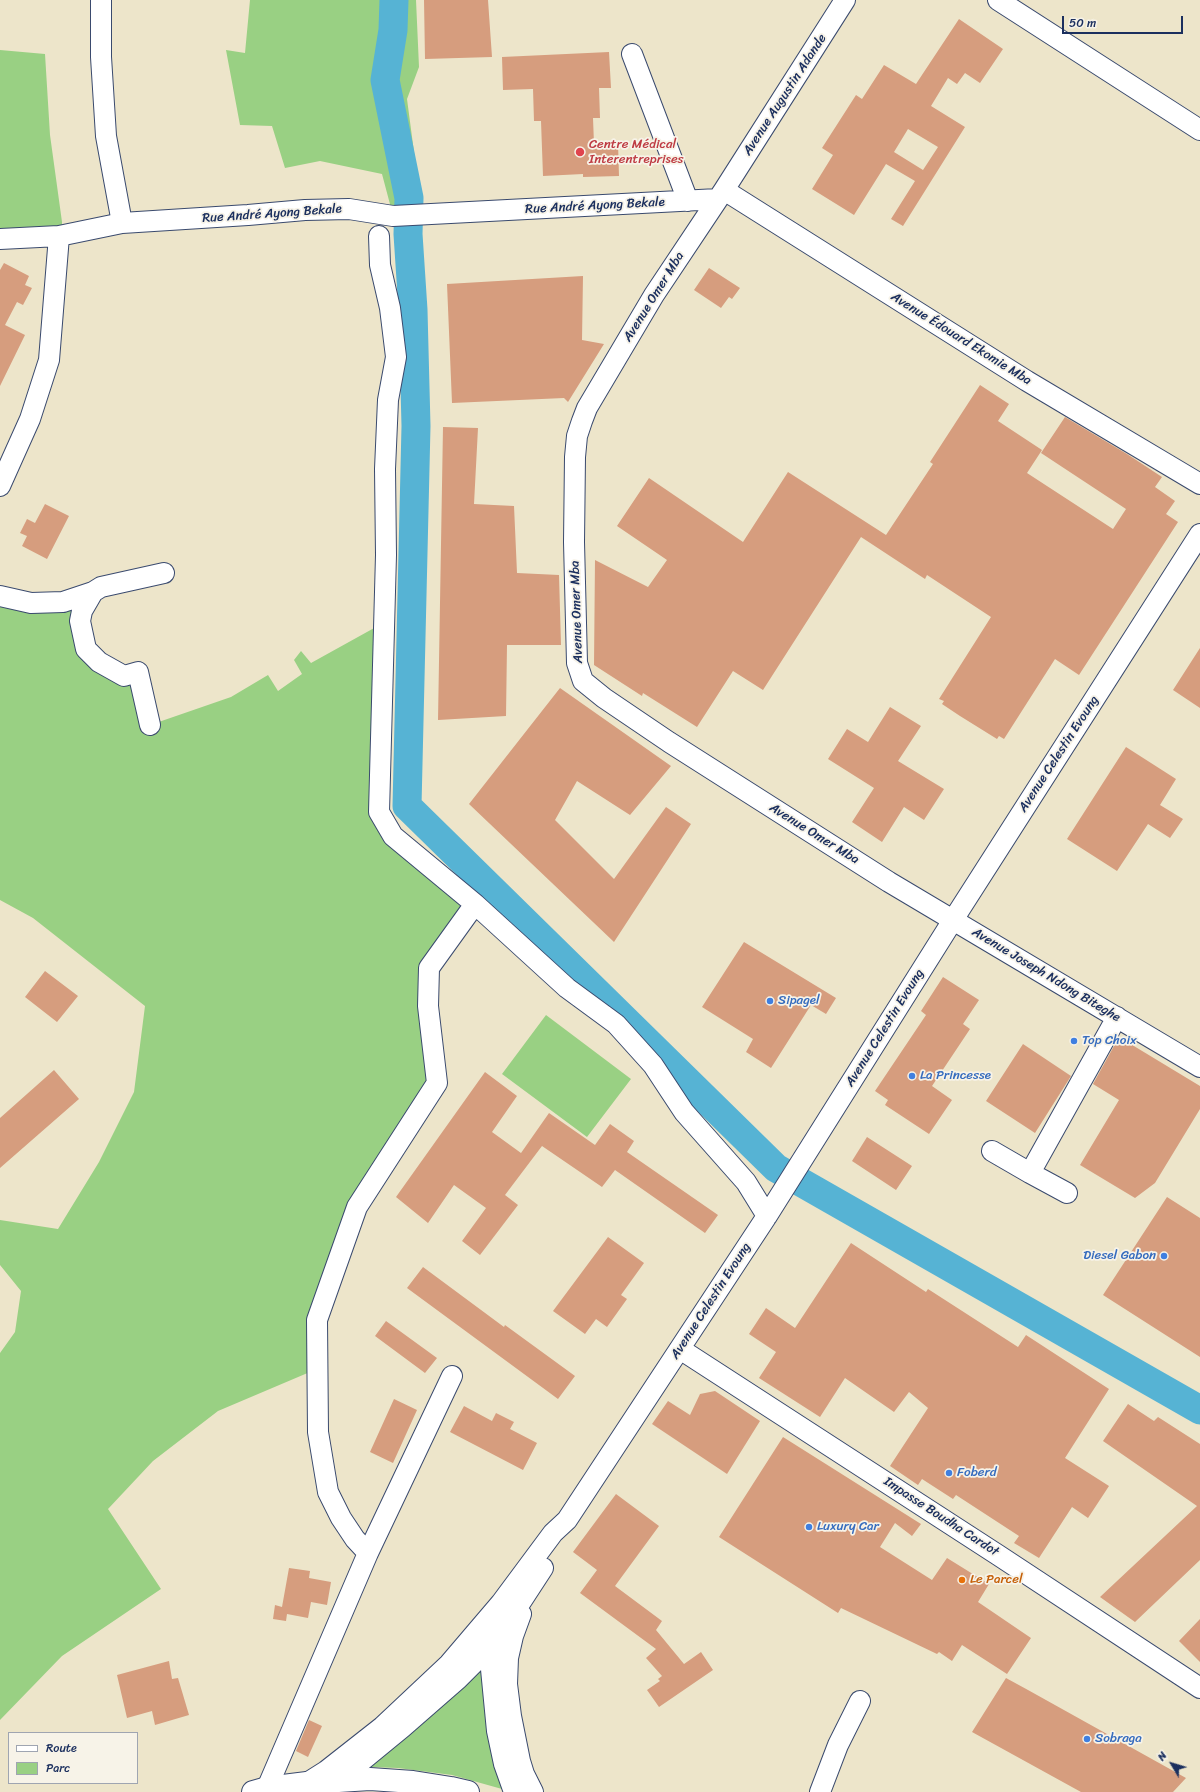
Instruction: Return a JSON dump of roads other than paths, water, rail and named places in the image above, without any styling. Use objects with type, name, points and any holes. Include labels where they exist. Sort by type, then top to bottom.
[{"type":"main road","points":[[260,1790],[307,1783],[370,1780],[413,1782],[468,1792]]},
{"type":"street","points":[[101,0],[106,136],[122,223]]},
{"type":"street","name":"Avenue Augustin Adande","points":[[721,195],[845,0]]},
{"type":"street","points":[[998,0],[1200,130]]},
{"type":"street","points":[[632,54],[688,201]]},
{"type":"street","name":"Rue André Ayong Bekale","points":[[0,239],[59,236],[122,223],[305,210],[349,209],[393,216],[422,215],[688,201],[721,195]]},
{"type":"street","name":"Avenue Édouard Ekomie Mba","points":[[721,195],[1200,484]]},
{"type":"street","name":"Avenue Omer Mba","points":[[721,195],[654,295],[611,366],[586,408],[577,436],[574,489],[576,636],[577,662],[583,681],[604,698],[669,742],[889,882],[953,920]]},
{"type":"street","points":[[0,486],[30,419],[49,360],[59,236]]},
{"type":"street","points":[[378,236],[380,265],[390,308],[396,357],[388,400],[385,469],[386,555],[379,812],[394,836],[475,904],[567,988],[616,1024],[653,1066],[684,1112],[746,1182],[767,1216]]},
{"type":"street","name":"Avenue Celestin Evoung","points":[[567,1520],[767,1216],[953,920],[1200,534]]},
{"type":"street","points":[[0,596],[32,602],[63,602],[93,592],[101,587],[164,573]]},
{"type":"street","points":[[93,592],[82,611],[80,622],[86,649],[99,662],[124,676],[138,672],[150,725]]},
{"type":"street","points":[[368,1553],[355,1539],[341,1518],[328,1492],[318,1432],[317,1320],[357,1207],[437,1083],[428,1006],[429,968],[475,904]]},
{"type":"street","name":"Avenue Joseph Ndong Biteghe","points":[[953,920],[1200,1067]]},
{"type":"street","points":[[1030,1173],[1117,1017]]},
{"type":"street","points":[[992,1151],[1067,1193]]},
{"type":"street","name":"Impasse Boudha Cardot","points":[[680,1349],[986,1546],[1200,1688]]},
{"type":"street","points":[[260,1790],[368,1553],[452,1376]]},
{"type":"street","points":[[336,1782],[458,1679],[493,1642],[562,1539],[567,1520]]},
{"type":"street","points":[[307,1783],[354,1750],[416,1697],[448,1664],[501,1603],[553,1534],[567,1520]]},
{"type":"street","points":[[533,1792],[524,1774],[520,1761],[511,1716],[507,1684],[508,1658],[513,1636],[518,1620],[532,1593],[534,1581]]},
{"type":"street","points":[[501,1603],[496,1617],[492,1669],[497,1731],[504,1764],[514,1792]]},
{"type":"street","points":[[820,1792],[838,1745],[860,1701]]},
{"type":"waterway","points":[[394,0],[393,30],[385,80],[409,198],[408,234],[413,310],[416,426],[407,806],[776,1168],[1200,1410]]},
{"type":"place","name":"Centre Médical Interentreprises","points":[[580,152]]},
{"type":"place","name":"Sipagel","points":[[770,1001]]},
{"type":"place","name":"Top Choix","points":[[1074,1041]]},
{"type":"place","name":"La Princesse","points":[[912,1076]]},
{"type":"place","name":"Diesel Gabon","points":[[1164,1256]]},
{"type":"place","name":"Foberd","points":[[949,1473]]},
{"type":"place","name":"Luxury Car","points":[[809,1527]]},
{"type":"place","name":"Le Parcel","points":[[962,1580]]},
{"type":"place","name":"Sobraga","points":[[1087,1739]]}]
